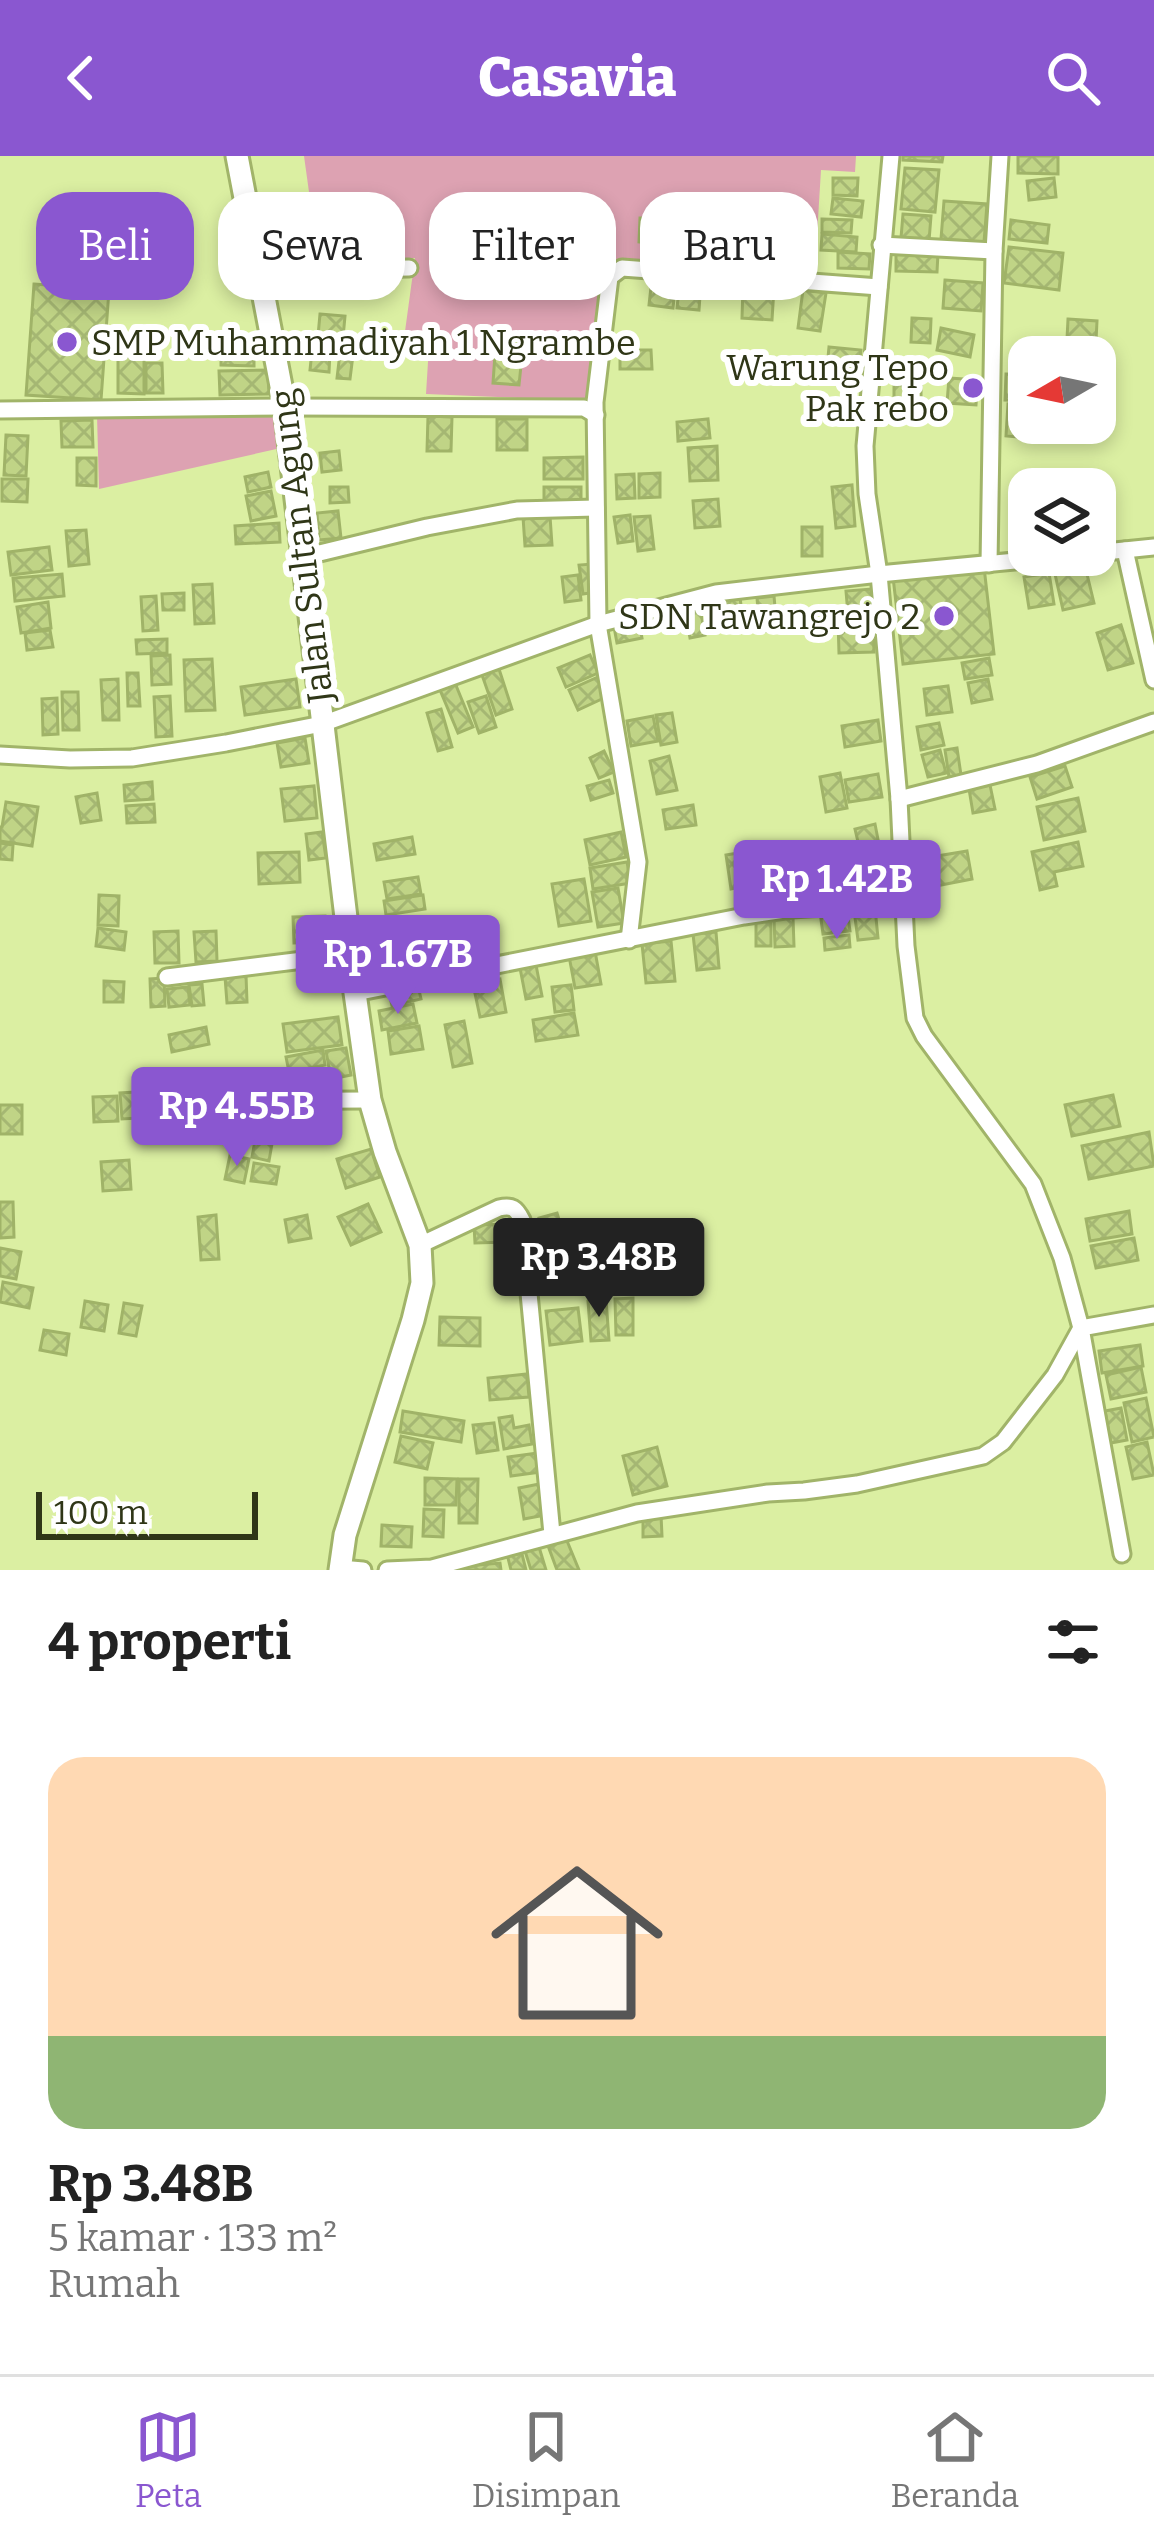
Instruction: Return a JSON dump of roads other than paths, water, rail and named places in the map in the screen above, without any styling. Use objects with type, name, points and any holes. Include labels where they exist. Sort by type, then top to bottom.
[{"type":"main road","name":"Jalan Sultan Agung","points":[[237,156],[244,192]]},
{"type":"main road","name":"Jalan Sultan Agung","points":[[265,300],[285,407],[370,1100],[420,1245]]},
{"type":"main road","points":[[340,1569],[345,1535],[413,1320],[422,1283],[420,1245]]},
{"type":"street","points":[[891,156],[865,446],[899,799],[914,1018],[1033,1184],[1062,1258],[1081,1328],[1122,1554]]},
{"type":"street","points":[[988,564],[1000,156]]},
{"type":"street","points":[[881,245],[994,251]]},
{"type":"street","points":[[405,268],[410,268]]},
{"type":"street","points":[[629,940],[638,862],[598,624],[596,415],[610,277],[622,268],[879,286]]},
{"type":"street","points":[[0,410],[584,408],[596,415]]},
{"type":"street","points":[[303,557],[517,510],[596,508]]},
{"type":"street","points":[[1116,551],[1154,547]]},
{"type":"street","points":[[1125,550],[1154,680]]},
{"type":"street","points":[[1,759],[132,758],[322,724],[598,624],[716,593],[1008,562]]},
{"type":"street","points":[[899,799],[1037,764],[1154,722]]},
{"type":"street","points":[[355,993],[792,909],[904,902]]},
{"type":"street","points":[[167,977],[351,954]]},
{"type":"street","points":[[160,1101],[370,1100]]},
{"type":"street","points":[[420,1245],[499,1208],[509,1206],[521,1220],[553,1534]]},
{"type":"street","points":[[1081,1328],[1154,1315]]},
{"type":"street","points":[[387,1570],[432,1568],[637,1513],[856,1484],[982,1456],[1003,1442],[1054,1375],[1081,1328]]},
{"type":"street","points":[[340,1569],[363,1570]]},
{"type":"place","name":"SMP Muhammadiyah 1 Ngrambe","points":[[67,342]]},
{"type":"place","name":"Warung Tepo Pak rebo","points":[[973,388]]},
{"type":"place","name":"SDN Tawangrejo 2","points":[[944,616]]}]
